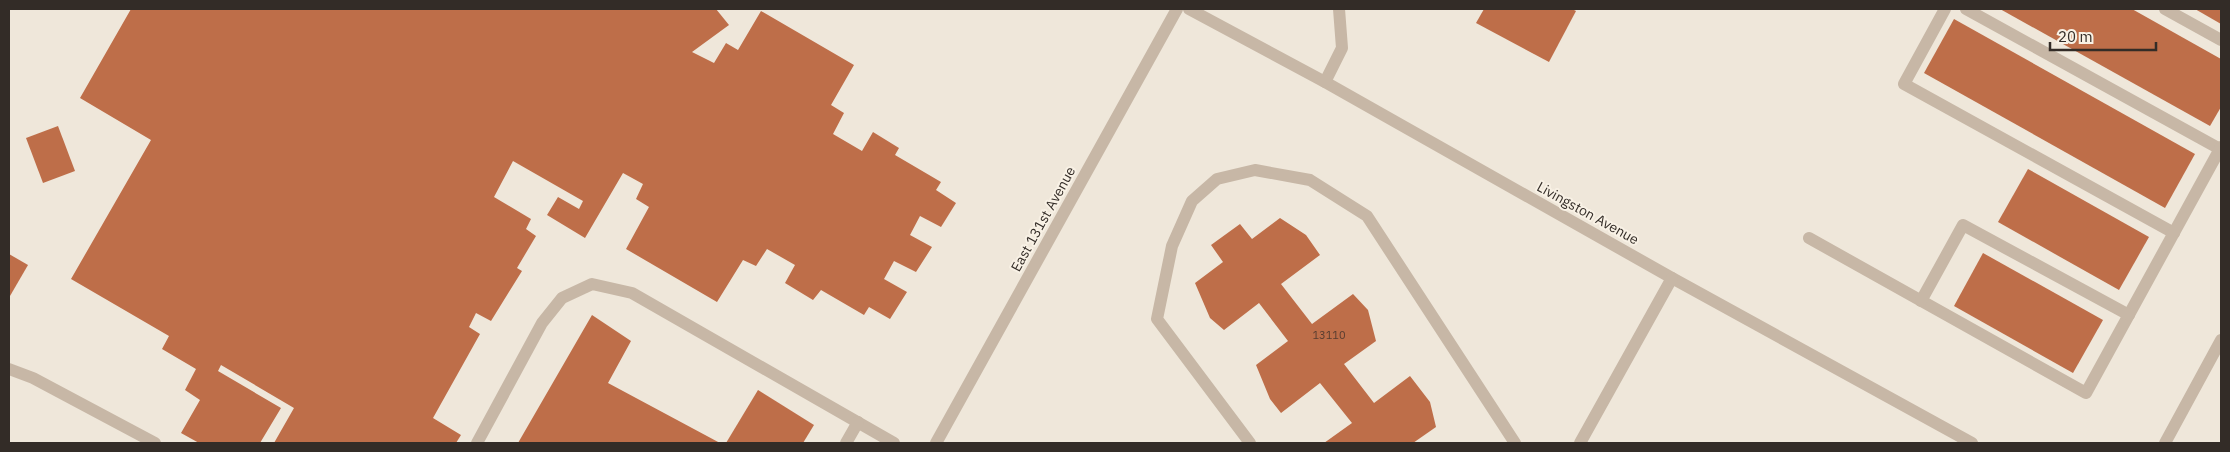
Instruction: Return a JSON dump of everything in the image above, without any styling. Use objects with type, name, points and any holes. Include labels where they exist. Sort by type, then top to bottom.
[{"type":"street","name":"East 131st Avenue","points":[[936,443],[1177,9]]},
{"type":"street","name":"Livingston Avenue","points":[[1189,9],[1325,82],[1672,278],[1972,443]]},
{"type":"street","points":[[1325,82],[1342,48],[1339,9]]},
{"type":"street","points":[[1945,9],[1904,84],[2174,233]]},
{"type":"street","points":[[1809,238],[2086,393],[2221,148],[1966,9]]},
{"type":"street","points":[[2165,9],[2221,40]]},
{"type":"street","points":[[1250,443],[1157,319],[1172,246],[1192,201],[1217,179],[1255,170],[1310,180],[1367,216],[1515,443]]},
{"type":"street","points":[[1921,301],[1963,225],[2129,316]]},
{"type":"street","points":[[1580,443],[1672,278]]},
{"type":"street","points":[[477,443],[542,323],[562,298],[592,284],[632,293],[894,443]]},
{"type":"street","points":[[2165,443],[2221,340]]},
{"type":"street","points":[[9,369],[33,378],[155,443]]},
{"type":"street","points":[[846,443],[858,422]]},
{"type":"building","points":[[131,9],[716,9],[729,25],[692,52],[714,63],[726,43],[738,50],[761,11],[854,65],[831,105],[844,113],[833,134],[862,151],[873,132],[899,148],[895,155],[941,182],[936,190],[956,203],[941,227],[920,216],[910,235],[932,247],[916,272],[894,261],[884,279],[907,292],[890,319],[869,307],[864,315],[821,290],[813,300],[785,283],[795,265],[767,249],[756,266],[743,260],[717,302],[626,249],[649,207],[636,199],[643,184],[623,173],[585,238],[547,215],[558,197],[579,209],[583,201],[513,161],[494,197],[531,219],[526,229],[536,236],[517,268],[522,271],[491,321],[476,313],[469,327],[480,334],[433,418],[461,435],[456,443],[274,443],[294,408],[221,365],[218,371],[281,408],[260,443],[199,443],[181,433],[200,400],[185,390],[196,369],[162,349],[169,336],[71,279],[151,140],[80,98]]},
{"type":"building","points":[[1484,9],[1572,9],[1576,11],[1549,62],[1476,23]]},
{"type":"building","points":[[2000,9],[2132,9],[2221,59],[2221,107],[2210,126]]},
{"type":"building","points":[[2195,9],[2221,9],[2221,24]]},
{"type":"building","points":[[1954,19],[2195,154],[2165,208],[1924,73]]},
{"type":"building","points":[[58,126],[75,171],[43,183],[26,138]]},
{"type":"building","points":[[2028,169],[2149,237],[2119,290],[1998,222]]},
{"type":"building","points":[[1280,218],[1306,235],[1320,255],[1281,284],[1312,324],[1353,294],[1368,310],[1376,341],[1344,364],[1374,403],[1410,376],[1430,402],[1436,427],[1413,443],[1324,443],[1352,423],[1320,383],[1281,413],[1270,399],[1256,365],[1288,341],[1259,303],[1224,330],[1210,318],[1195,283],[1223,262],[1211,245],[1240,224],[1252,239]]},
{"type":"building","points":[[1983,253],[2103,320],[2073,373],[1954,306]]},
{"type":"building","points":[[9,254],[28,265],[10,296],[9,295]]},
{"type":"building","points":[[592,315],[631,341],[608,383],[720,443],[518,443]]},
{"type":"building","points":[[758,390],[814,425],[803,443],[726,443]]}]
